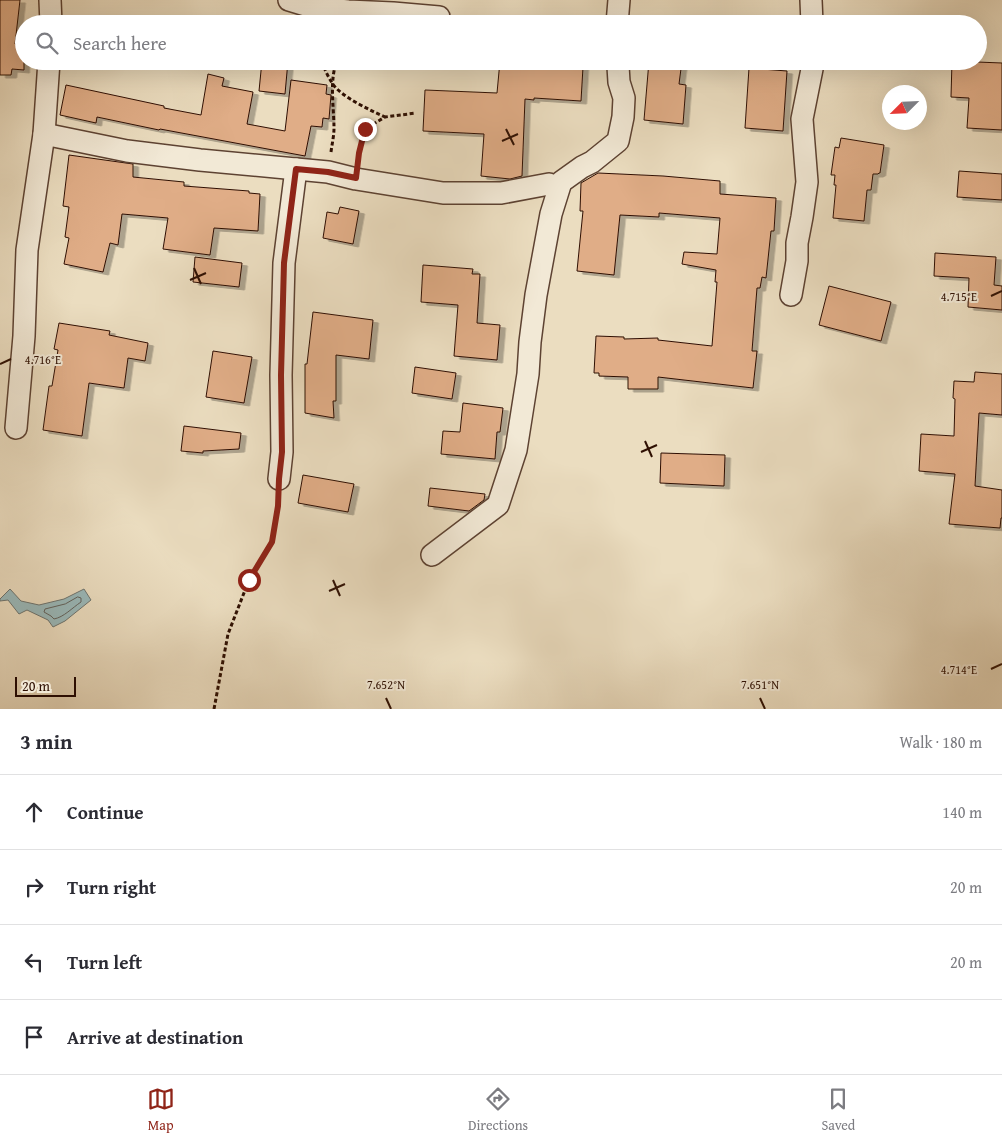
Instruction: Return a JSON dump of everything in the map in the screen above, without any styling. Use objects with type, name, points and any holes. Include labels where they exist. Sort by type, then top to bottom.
[{"type":"street","points":[[50,0],[51,15]]},
{"type":"street","points":[[289,0],[312,6],[348,11],[424,15]]},
{"type":"street","points":[[618,15],[619,0]]},
{"type":"street","points":[[811,0],[812,15]]},
{"type":"street","points":[[16,428],[24,336],[27,250],[44,134],[48,70]]},
{"type":"street","points":[[432,555],[498,505],[516,450],[528,374],[536,295],[551,214],[561,182],[592,162],[618,141],[623,117],[624,98],[619,82],[618,70]]},
{"type":"street","points":[[791,294],[807,182],[802,119],[812,70]]},
{"type":"street","points":[[44,134],[128,151],[328,172],[443,192],[500,193],[549,184]]},
{"type":"street","points":[[279,479],[282,452],[281,375],[284,263],[296,169]]},
{"type":"path","points":[[325,70],[333,85],[347,96],[367,109],[385,117]]},
{"type":"path","points":[[328,172],[334,131],[334,70]]},
{"type":"path","points":[[356,178],[359,153],[365,129],[385,117],[416,113]]},
{"type":"path","points":[[214,709],[228,634],[249,580],[272,542],[278,506],[279,479]]},
{"type":"water","points":[[10,589],[21,601],[39,605],[64,599],[84,589],[91,600],[65,621],[53,627],[48,620],[27,610],[19,614],[8,600],[0,601]]},
{"type":"building","points":[[0,0],[20,0],[18,15],[15,15],[15,69],[12,69],[11,75],[0,75]]},
{"type":"building","points":[[987,62],[1002,63],[1002,130],[967,128],[969,98],[951,97],[952,70],[987,70]]},
{"type":"building","points":[[261,70],[287,70],[285,94],[259,91]]},
{"type":"building","points":[[499,70],[583,70],[581,101],[525,99],[522,176],[510,179],[481,176],[484,134],[423,131],[425,90],[497,93]]},
{"type":"building","points":[[648,70],[681,70],[679,84],[686,85],[683,124],[644,120]]},
{"type":"building","points":[[749,70],[787,71],[783,131],[745,128]]},
{"type":"building","points":[[208,74],[224,78],[222,86],[253,92],[247,124],[285,131],[291,80],[327,85],[326,94],[331,95],[329,119],[323,118],[322,127],[311,126],[305,156],[97,117],[96,123],[60,115],[66,85],[201,115]]},
{"type":"building","points":[[841,138],[884,145],[880,173],[873,174],[871,190],[867,190],[864,221],[833,218],[836,185],[834,185],[835,175],[831,175],[835,147],[839,148]]},
{"type":"building","points":[[69,155],[133,164],[133,177],[184,182],[184,186],[249,191],[249,193],[260,194],[258,231],[214,228],[210,255],[163,249],[168,218],[122,214],[118,245],[110,243],[103,272],[64,264],[69,238],[65,237],[69,207],[63,206]]},
{"type":"building","points":[[959,171],[1002,174],[1002,200],[957,197]]},
{"type":"building","points":[[598,173],[720,181],[720,194],[776,198],[774,231],[771,231],[766,278],[762,277],[760,288],[757,288],[752,351],[757,351],[753,388],[658,377],[658,389],[628,389],[628,377],[599,376],[599,373],[594,373],[596,336],[624,337],[624,339],[658,338],[658,340],[712,346],[717,282],[715,282],[716,270],[682,264],[684,252],[717,254],[720,218],[659,213],[659,217],[620,215],[614,275],[577,271],[583,211],[580,211],[581,183]]},
{"type":"building","points":[[340,207],[359,211],[353,244],[323,238],[327,212],[338,214]]},
{"type":"building","points":[[935,253],[996,257],[994,285],[1002,286],[1002,310],[968,307],[969,278],[934,276]]},
{"type":"building","points":[[195,257],[242,263],[239,287],[193,282]]},
{"type":"building","points":[[423,265],[473,269],[472,274],[480,274],[477,323],[500,325],[497,360],[454,356],[458,305],[421,302]]},
{"type":"building","points":[[829,286],[891,302],[881,341],[819,325]]},
{"type":"building","points":[[313,312],[373,320],[369,359],[336,355],[336,401],[333,401],[334,418],[305,413],[305,364],[307,364]]},
{"type":"building","points":[[59,323],[110,331],[109,335],[148,343],[145,361],[128,358],[124,388],[89,383],[82,436],[43,430],[49,386],[52,386],[58,350],[54,349]]},
{"type":"building","points":[[213,351],[252,357],[244,403],[206,397]]},
{"type":"building","points":[[415,367],[456,373],[452,399],[412,393]]},
{"type":"building","points":[[975,372],[1002,374],[1002,415],[979,413],[975,486],[1002,490],[1000,528],[949,524],[955,474],[919,471],[921,434],[954,436],[954,381],[974,382]]},
{"type":"building","points":[[463,403],[503,408],[500,432],[497,432],[495,459],[441,454],[443,431],[460,432]]},
{"type":"building","points":[[184,426],[241,433],[239,449],[203,451],[203,453],[181,451]]},
{"type":"building","points":[[661,453],[725,455],[724,486],[660,483]]},
{"type":"building","points":[[303,475],[354,484],[348,512],[298,503]]},
{"type":"building","points":[[430,488],[485,494],[484,500],[469,511],[428,506]]},
{"type":"route","points":[[249,580],[272,542],[278,506],[282,452],[281,375],[284,263],[296,169],[328,172],[356,178],[359,153],[365,129]]}]
